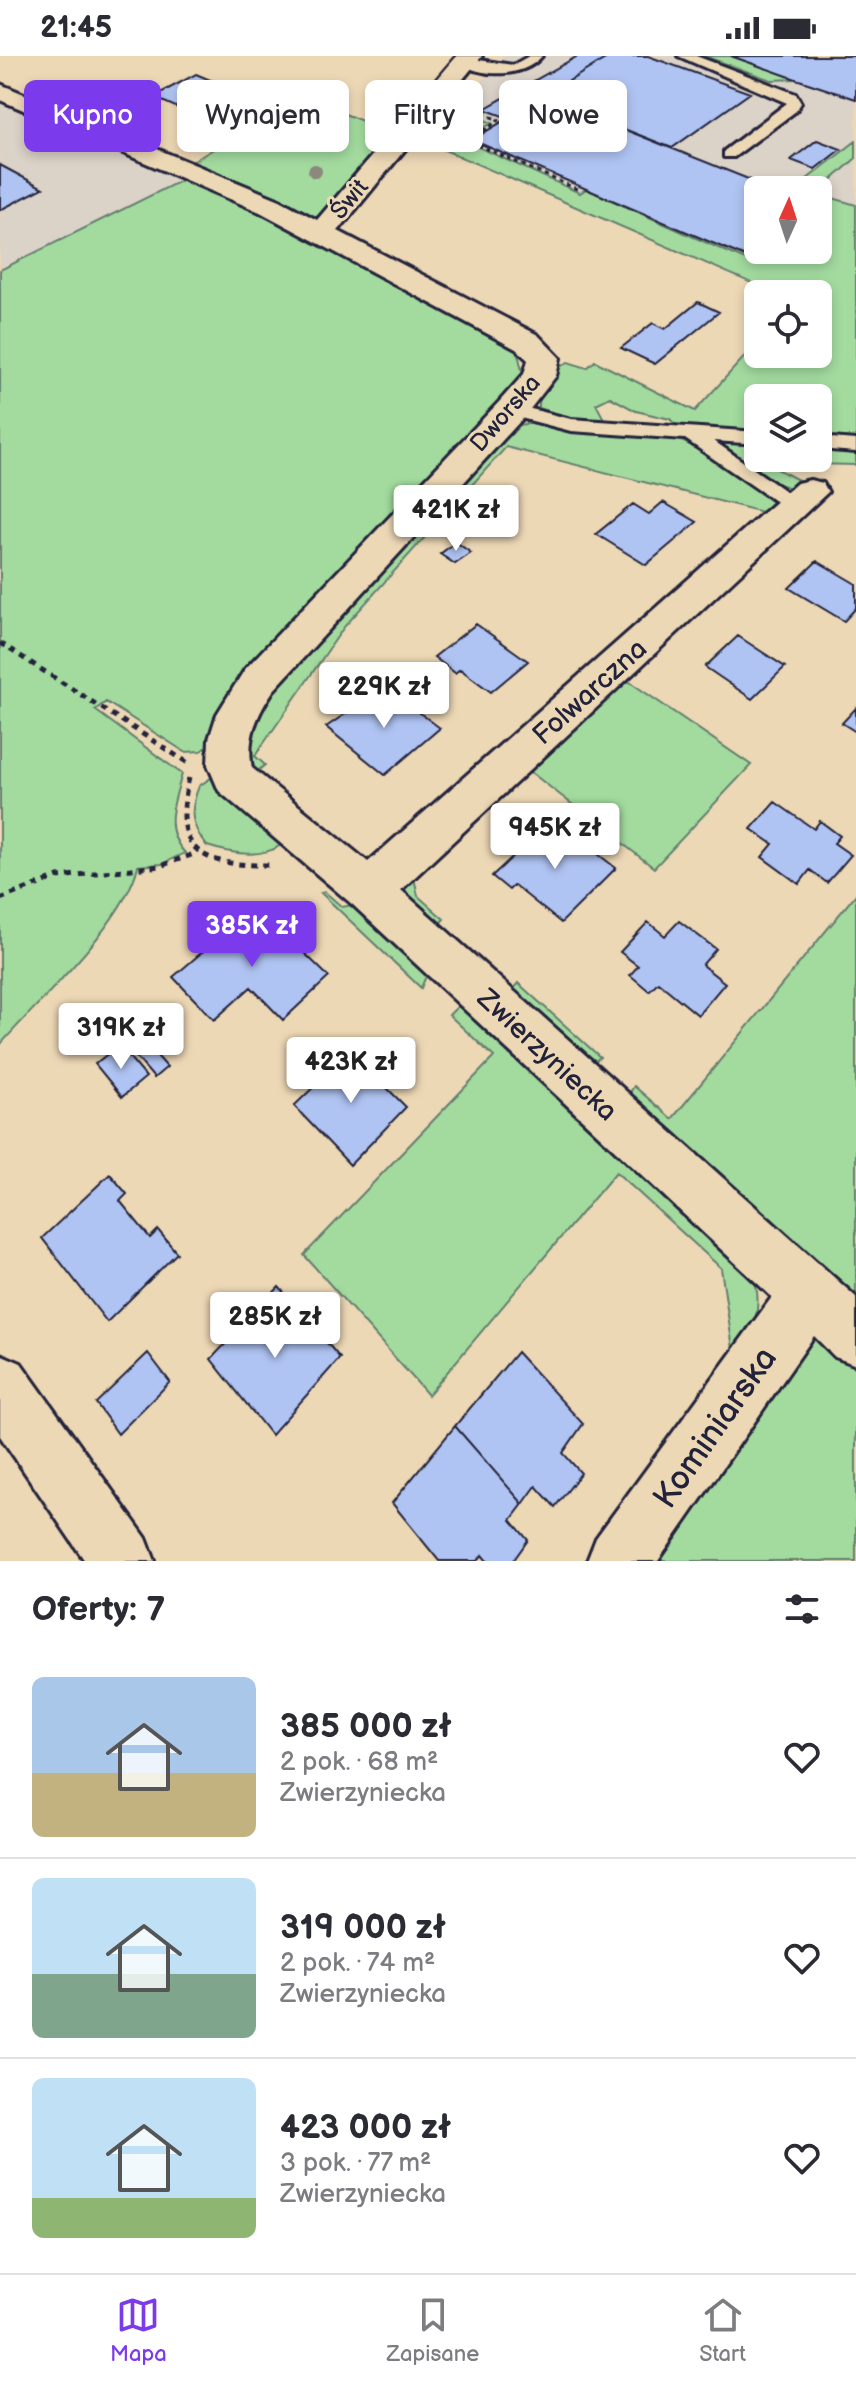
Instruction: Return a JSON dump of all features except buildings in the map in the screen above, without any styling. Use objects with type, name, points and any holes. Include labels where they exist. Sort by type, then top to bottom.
[{"type":"street","name":"Świt","points":[[449,80],[467,59]]},
{"type":"street","points":[[0,91],[108,134],[322,232]]},
{"type":"street","name":"Świt","points":[[322,232],[389,152]]},
{"type":"street","name":"Dworska","points":[[214,772],[228,764],[235,719],[259,680],[511,410],[544,367],[544,358],[538,351],[322,232]]},
{"type":"street","name":"Folwarczna","points":[[369,890],[803,499]]},
{"type":"street","name":"Zwierzyniecka","points":[[214,772],[369,890],[856,1336]]},
{"type":"street","name":"Kominiarska","points":[[619,1561],[809,1294]]},
{"type":"street","points":[[0,1384],[123,1561]]},
{"type":"lane","points":[[467,59],[512,69],[529,64],[536,56]]},
{"type":"lane","points":[[684,56],[783,92],[794,103],[729,154]]},
{"type":"lane","points":[[511,410],[571,425],[744,437]]},
{"type":"lane","points":[[685,434],[803,499]]},
{"type":"lane","points":[[832,444],[856,446]]},
{"type":"path","points":[[483,114],[499,120],[483,131]]},
{"type":"path","points":[[483,147],[579,190]]},
{"type":"path","points":[[0,643],[214,772],[184,794],[180,826],[185,839],[197,853],[219,863],[255,866],[286,864],[322,852]]},
{"type":"path","points":[[0,899],[60,877],[151,871],[197,853]]},
{"type":"shaded area","points":[[502,56],[856,56],[856,230],[832,249],[832,176],[744,176],[744,264],[814,264],[794,280],[745,280],[449,152],[483,152],[483,81]]},
{"type":"shaded area","points":[[0,96],[24,106],[24,152],[133,152],[190,176],[0,270]]},
{"type":"green space","points":[[704,56],[731,56],[796,79],[771,80]]},
{"type":"green space","points":[[349,116],[365,122],[365,152],[380,152],[323,216],[313,217],[190,163],[208,152],[349,152]]},
{"type":"green space","points":[[483,119],[492,123],[483,129]]},
{"type":"green space","points":[[856,141],[856,158],[832,179],[832,176],[811,176]]},
{"type":"green space","points":[[483,149],[580,193],[586,189],[744,259],[744,264],[832,264],[832,199],[856,205],[856,441],[832,439],[832,384],[744,384],[744,433],[679,429],[670,419],[636,411],[610,397],[596,404],[604,419],[602,421],[575,420],[539,408],[547,381],[568,362],[587,368],[595,361],[695,411],[744,357],[744,368],[832,368],[832,280],[745,280],[449,152],[483,152]]},
{"type":"green space","points":[[190,176],[265,210],[517,349],[523,375],[517,388],[215,740],[201,751],[185,752],[106,702],[95,710],[182,774],[173,805],[172,825],[178,844],[185,853],[162,864],[138,866],[130,888],[99,936],[0,1045],[0,270]]},
{"type":"green space","points":[[533,423],[679,440],[713,455],[772,502],[772,508],[766,513],[506,447],[344,627],[255,756],[265,765],[254,774],[245,757],[252,715],[511,426]]},
{"type":"green space","points":[[715,440],[744,443],[744,461]]},
{"type":"green space","points":[[832,449],[856,451],[856,465],[832,464]]},
{"type":"green space","points":[[758,472],[783,472],[802,482],[794,489],[772,482]]},
{"type":"green space","points":[[621,676],[751,765],[654,868],[528,770],[413,873],[418,896],[444,919],[434,929],[403,910],[400,883]]},
{"type":"green space","points":[[211,778],[233,790],[281,845],[255,853],[207,846],[194,824],[193,810],[199,786]]},
{"type":"green space","points":[[325,892],[342,907],[353,905],[425,962],[427,974],[421,988],[321,893]]},
{"type":"green space","points":[[856,894],[856,1309],[624,1102],[634,1086],[672,1119]]},
{"type":"green space","points":[[518,983],[600,1057],[586,1069],[506,997]]},
{"type":"green space","points":[[461,1003],[752,1270],[757,1288],[756,1316],[745,1340],[719,1379],[712,1377],[733,1349],[721,1268],[616,1172],[428,1395],[304,1255],[494,1057],[449,1015]]},
{"type":"green space","points":[[809,1339],[823,1339],[856,1361],[856,1561],[649,1561]]}]
